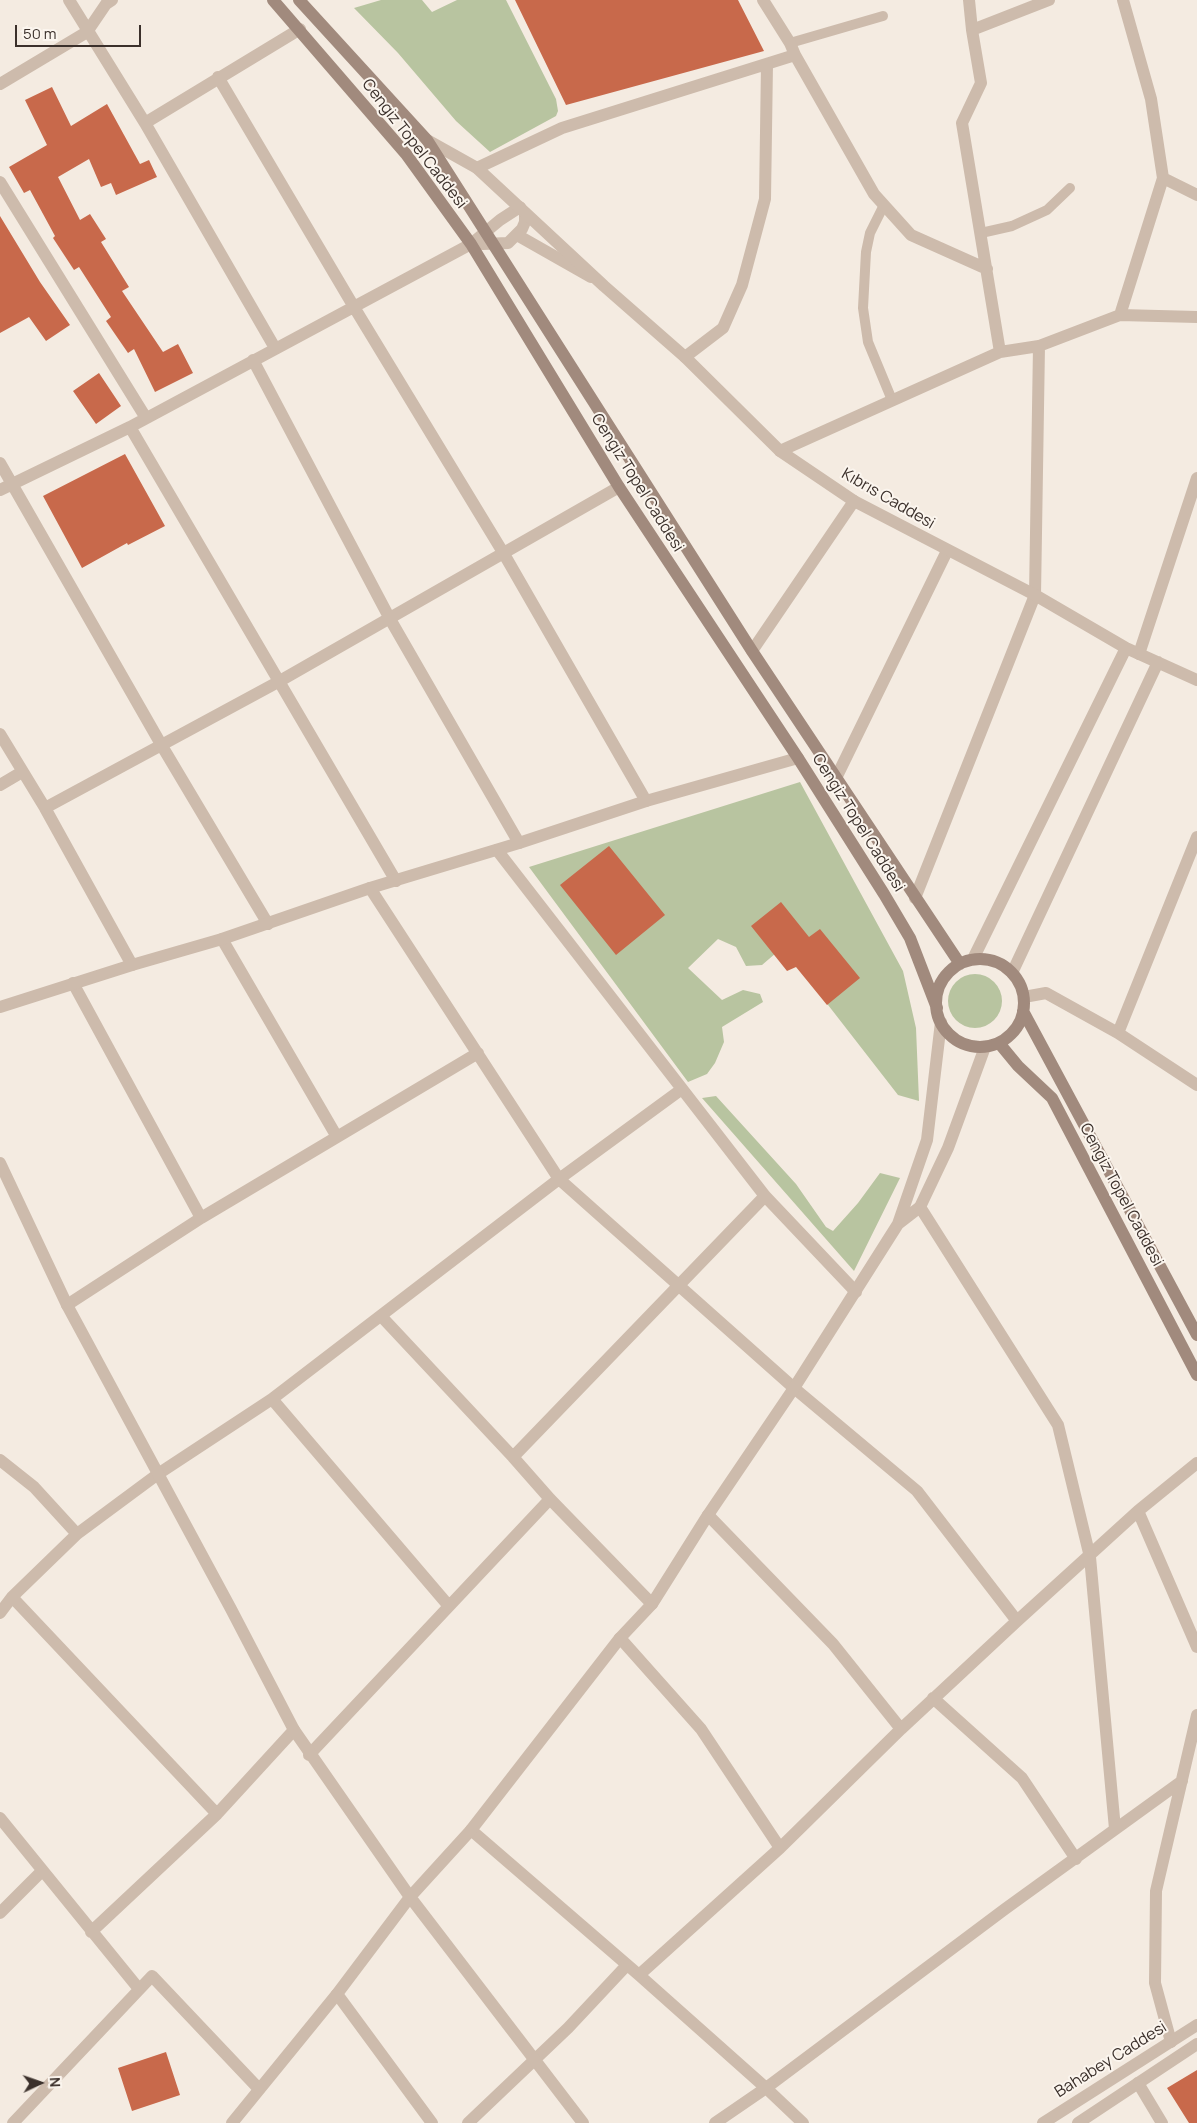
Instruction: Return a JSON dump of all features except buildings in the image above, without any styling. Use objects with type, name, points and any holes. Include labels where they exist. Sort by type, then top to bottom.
[{"type":"main road","name":"Cengiz Topel Caddesi","points":[[273,0],[406,154],[471,244],[619,487],[798,758],[910,938],[937,1008]]},
{"type":"main road","name":"Cengiz Topel Caddesi","points":[[300,0],[427,140],[752,651],[960,964]]},
{"type":"main road","points":[[987,959],[1001,964],[1012,973],[1020,984],[1024,998],[1019,1024],[1010,1035],[999,1043],[986,1047],[972,1046],[959,1041],[948,1033],[941,1022],[937,1008],[937,995],[942,982],[949,972],[960,964],[973,960],[987,959]]},
{"type":"main road","name":"Cengiz Topel Caddesi","points":[[1023,1011],[1197,1335]]},
{"type":"main road","name":"Cengiz Topel Caddesi","points":[[999,1043],[1018,1066],[1052,1098],[1197,1375]]},
{"type":"street","points":[[68,0],[145,123],[274,348]]},
{"type":"street","points":[[0,84],[87,32],[106,4],[112,0]]},
{"type":"street","points":[[763,0],[793,49],[874,194],[911,235],[987,269]]},
{"type":"street","points":[[969,0],[981,83],[962,123],[1000,352]]},
{"type":"street","points":[[972,30],[1049,0]]},
{"type":"street","points":[[1120,315],[1163,178],[1151,99],[1123,0]]},
{"type":"street","points":[[145,123],[300,29]]},
{"type":"street","points":[[477,168],[562,128],[767,64],[793,49]]},
{"type":"street","points":[[686,357],[723,328],[742,284],[765,199],[767,64]]},
{"type":"street","points":[[218,77],[354,307],[504,554],[646,801]]},
{"type":"street","points":[[427,140],[477,168],[604,286]]},
{"type":"street","points":[[1163,178],[1197,195]]},
{"type":"street","points":[[0,182],[146,418]]},
{"type":"street","points":[[471,244],[508,243],[517,235],[525,222],[523,210]]},
{"type":"street","points":[[0,490],[130,427],[274,348],[471,244],[486,232],[523,210]]},
{"type":"street","points":[[517,235],[604,286]]},
{"type":"street","name":"Kıbrıs Caddesi","points":[[604,286],[686,357],[780,451],[854,501],[1035,595],[1126,648],[1197,680]]},
{"type":"street","points":[[780,451],[1000,352],[1039,346],[1120,315],[1197,317]]},
{"type":"street","points":[[915,898],[1035,595],[1039,346]]},
{"type":"street","points":[[253,360],[390,619],[519,843]]},
{"type":"street","points":[[130,427],[396,881]]},
{"type":"street","points":[[0,463],[162,746],[268,924]]},
{"type":"street","points":[[1139,654],[1197,478]]},
{"type":"street","points":[[45,808],[278,682],[619,487]]},
{"type":"street","points":[[752,651],[854,501]]},
{"type":"street","points":[[836,778],[947,550]]},
{"type":"street","points":[[973,960],[1126,648]]},
{"type":"street","points":[[1012,973],[1158,662]]},
{"type":"street","points":[[0,734],[45,808],[132,965]]},
{"type":"street","points":[[0,1007],[132,965],[222,940],[370,888],[497,850],[646,801],[798,758]]},
{"type":"street","points":[[0,785],[22,772]]},
{"type":"street","points":[[1118,1033],[1197,837]]},
{"type":"street","points":[[497,850],[765,1196],[856,1292]]},
{"type":"street","points":[[370,888],[559,1179],[794,1388],[917,1491],[1017,1621]]},
{"type":"street","points":[[222,940],[337,1137]]},
{"type":"street","points":[[73,983],[201,1218]]},
{"type":"street","points":[[1024,998],[1046,993],[1118,1033],[1197,1085]]},
{"type":"street","points":[[232,2123],[337,1994],[410,1897],[471,1830],[620,1638],[652,1604],[708,1515],[856,1292],[898,1224],[927,1140],[941,1022]]},
{"type":"street","points":[[898,1224],[920,1206],[948,1148],[986,1047]]},
{"type":"street","points":[[67,1305],[201,1218],[478,1053]]},
{"type":"street","points":[[0,1613],[12,1597],[77,1534],[158,1474],[272,1399],[559,1179],[682,1089]]},
{"type":"street","points":[[0,1163],[67,1305],[309,1755],[410,1897],[583,2123]]},
{"type":"street","points":[[513,1457],[765,1196]]},
{"type":"street","points":[[920,1206],[1058,1425],[1090,1556],[1115,1829]]},
{"type":"street","points":[[381,1316],[550,1499],[652,1604]]},
{"type":"street","points":[[272,1399],[448,1606]]},
{"type":"street","points":[[0,1460],[34,1487],[77,1534]]},
{"type":"street","points":[[640,1975],[780,1848],[933,1698],[1138,1512],[1197,1463]]},
{"type":"street","points":[[309,1755],[550,1499]]},
{"type":"street","points":[[1138,1512],[1197,1647]]},
{"type":"street","points":[[708,1515],[833,1644],[901,1729]]},
{"type":"street","points":[[12,1597],[217,1814]]},
{"type":"street","points":[[620,1638],[701,1728],[780,1848]]},
{"type":"street","points":[[933,1698],[1022,1778],[1076,1859]]},
{"type":"street","points":[[1171,2042],[1156,1983],[1156,1891],[1197,1715]]},
{"type":"street","points":[[91,1932],[217,1814],[294,1730]]},
{"type":"street","points":[[715,2123],[766,2088],[997,1915],[1182,1781]]},
{"type":"street","points":[[0,1818],[139,1989]]},
{"type":"street","points":[[471,1830],[640,1975],[803,2123]]},
{"type":"street","points":[[0,1913],[42,1871]]},
{"type":"street","points":[[468,2123],[568,2028],[627,1965]]},
{"type":"street","points":[[13,2123],[152,1976],[259,2089]]},
{"type":"street","points":[[337,1994],[432,2123]]},
{"type":"street","name":"Bahabey Caddesi","points":[[1042,2123],[1197,2024]]},
{"type":"street","name":"Bahabey Caddesi","points":[[1080,2122],[1197,2044]]},
{"type":"street","points":[[1138,2083],[1162,2123]]},
{"type":"lane","points":[[793,49],[883,16]]},
{"type":"lane","points":[[981,233],[1012,226],[1047,210],[1070,188]]},
{"type":"lane","points":[[884,205],[870,233],[866,252],[863,308],[868,342],[892,400]]},
{"type":"green space","points":[[381,0],[422,0],[432,12],[457,0],[506,0],[556,99],[558,111],[556,116],[490,152],[456,121],[398,53],[354,8]]},
{"type":"green space","points":[[800,782],[903,971],[916,1028],[919,1101],[898,1095],[783,947],[762,965],[746,966],[736,947],[718,939],[688,968],[722,1000],[743,990],[760,994],[763,1002],[722,1027],[724,1042],[715,1063],[707,1074],[688,1082],[529,867]]},
{"type":"green space","points":[[975,974],[985,976],[994,982],[1000,991],[1002,1001],[1000,1011],[994,1020],[985,1026],[975,1028],[965,1026],[956,1020],[950,1011],[948,1001],[950,991],[956,982],[965,976]]},
{"type":"green space","points":[[716,1096],[796,1184],[826,1227],[833,1231],[858,1203],[880,1173],[900,1178],[854,1271],[702,1098]]}]
